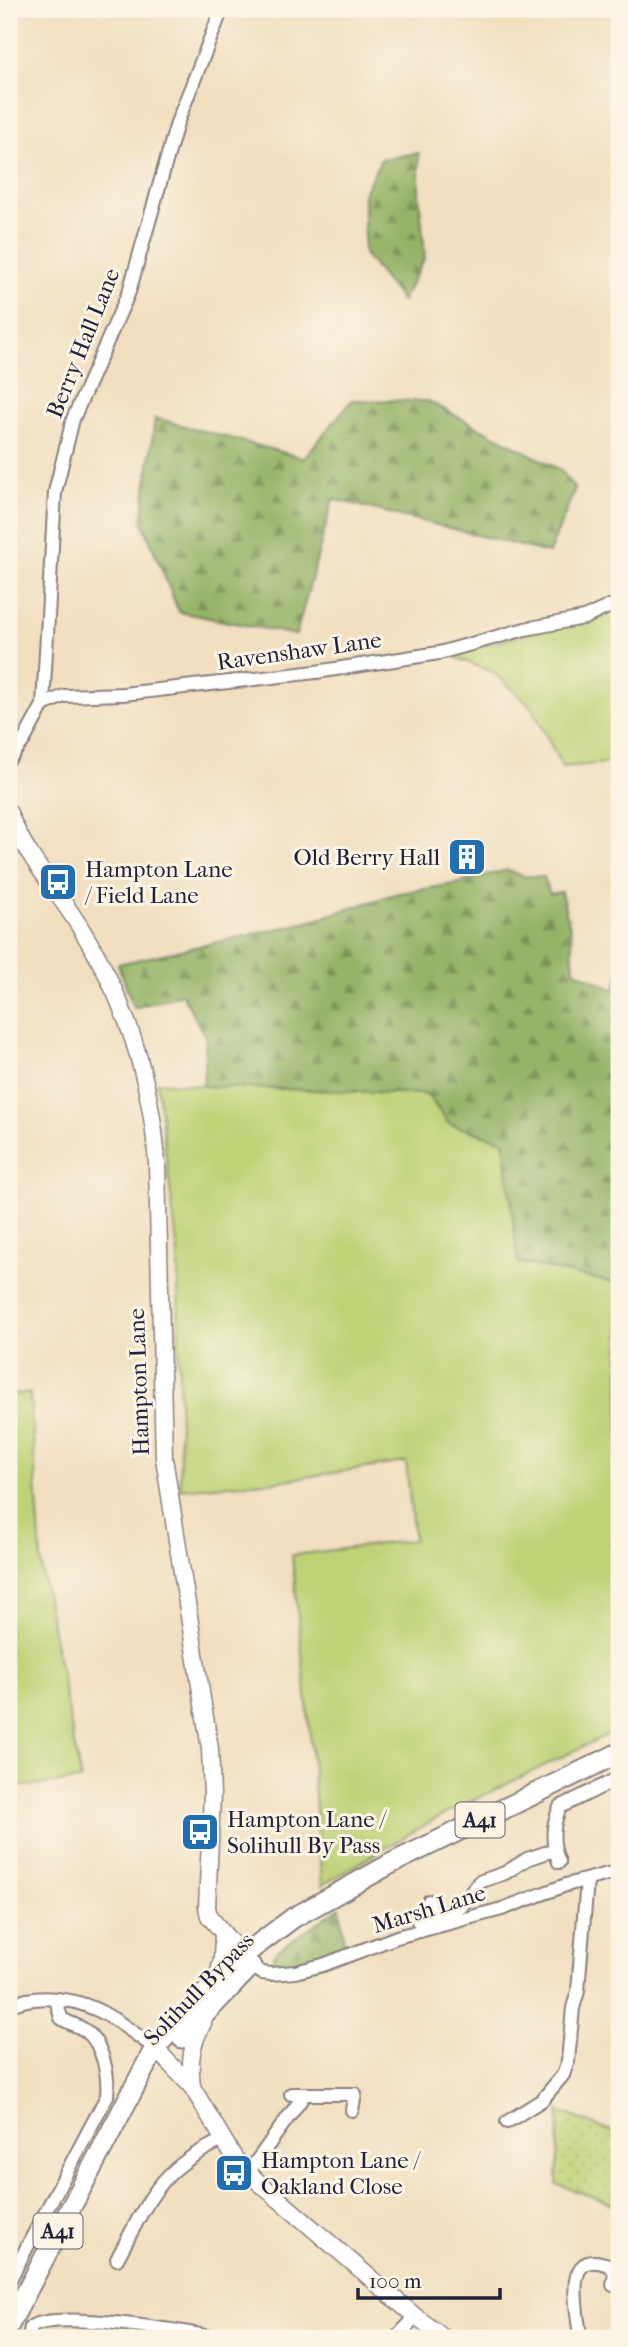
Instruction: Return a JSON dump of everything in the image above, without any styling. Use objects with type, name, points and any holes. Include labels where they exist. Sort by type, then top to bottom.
[{"type":"highway","name":"Solihull Bypass","points":[[9,2325],[110,2138],[138,2077],[218,1980],[342,1891],[392,1863],[619,1753]]},
{"type":"highway","name":"Solihull Bypass","points":[[160,2053],[214,2003],[246,1961]]},
{"type":"main road","name":"Hampton Lane","points":[[9,813],[28,849],[86,936],[117,994],[131,1034],[155,1131],[162,1437],[166,1484],[210,1749],[212,1795],[207,1908],[209,1916],[246,1961]]},
{"type":"main road","points":[[218,1980],[223,1934]]},
{"type":"main road","points":[[192,2087],[189,2067],[191,2049],[214,2003]]},
{"type":"main road","points":[[160,2053],[192,2087],[234,2159],[416,2318],[444,2338]]},
{"type":"street","name":"Berry Hall Lane","points":[[43,705],[55,492],[73,419],[129,292],[177,123],[222,9]]},
{"type":"street","name":"Ravenshaw Lane","points":[[43,705],[64,696],[123,694],[316,672],[439,653],[525,629],[584,618],[619,602]]},
{"type":"street","points":[[9,759],[24,740],[43,705]]},
{"type":"street","points":[[418,1921],[453,1912],[461,1907],[479,1882],[505,1873],[527,1860],[557,1856],[553,1829],[561,1807],[619,1778]]},
{"type":"street","name":"Marsh Lane","points":[[246,1961],[262,1973],[271,1974],[314,1968],[397,1937],[502,1909],[619,1871]]},
{"type":"street","points":[[507,2122],[542,2100],[563,2075],[568,2061],[587,1880]]},
{"type":"street","points":[[429,1901],[432,1917]]},
{"type":"street","points":[[9,1978],[10,2006],[41,1998],[96,2009],[160,2053]]},
{"type":"street","points":[[9,2281],[107,2096],[106,2072],[97,2045],[89,2033],[61,2018],[56,1999]]},
{"type":"street","points":[[291,2094],[355,2094],[352,2110]]},
{"type":"street","points":[[248,2173],[305,2094]]},
{"type":"street","points":[[117,2253],[162,2181],[177,2166],[223,2140]]},
{"type":"street","points":[[580,2338],[575,2279],[578,2269],[594,2261],[611,2266],[615,2274],[613,2286]]},
{"type":"street","points":[[396,2338],[416,2318]]},
{"type":"street","points":[[29,2338],[31,2327],[37,2323],[117,2322],[215,2338]]},
{"type":"green space","points":[[419,153],[419,193],[425,257],[402,301],[364,254],[364,193],[381,159]]},
{"type":"green space","points":[[352,400],[428,401],[561,470],[575,489],[549,553],[333,499],[296,635],[179,612],[142,521],[155,418],[304,458]]},
{"type":"green space","points":[[619,609],[619,762],[562,767],[532,707],[493,672],[449,655]]},
{"type":"green space","points":[[507,870],[523,876],[544,877],[550,894],[561,892],[571,932],[574,970],[615,990],[619,973],[619,1284],[518,1262],[504,1141],[449,1124],[427,1094],[203,1086],[206,1038],[182,994],[134,1008],[118,964],[308,922],[395,894],[459,883]]},
{"type":"green space","points":[[157,1082],[427,1094],[449,1124],[504,1141],[518,1262],[619,1284],[619,1518],[611,1545],[619,1564],[619,1729],[435,1819],[322,1885],[292,1555],[414,1540],[406,1462],[278,1481],[180,1489],[178,1253]]},
{"type":"green space","points":[[30,1393],[42,1572],[81,1780],[9,1788],[9,1394]]},
{"type":"green space","points":[[619,1518],[619,1564],[611,1545]]},
{"type":"green space","points":[[340,1907],[345,1950],[295,1968],[275,1970],[273,1957],[278,1950]]},
{"type":"green space","points":[[559,2111],[619,2134],[619,2206],[557,2184]]},
{"type":"place","name":"Old Berry Hall","points":[[467,857]]},
{"type":"place","name":"Hampton Lane / Field Lane","points":[[58,882]]},
{"type":"place","name":"Hampton Lane / Solihull By Pass","points":[[200,1832]]},
{"type":"place","name":"Hampton Lane / Oakland Close","points":[[234,2173]]}]
